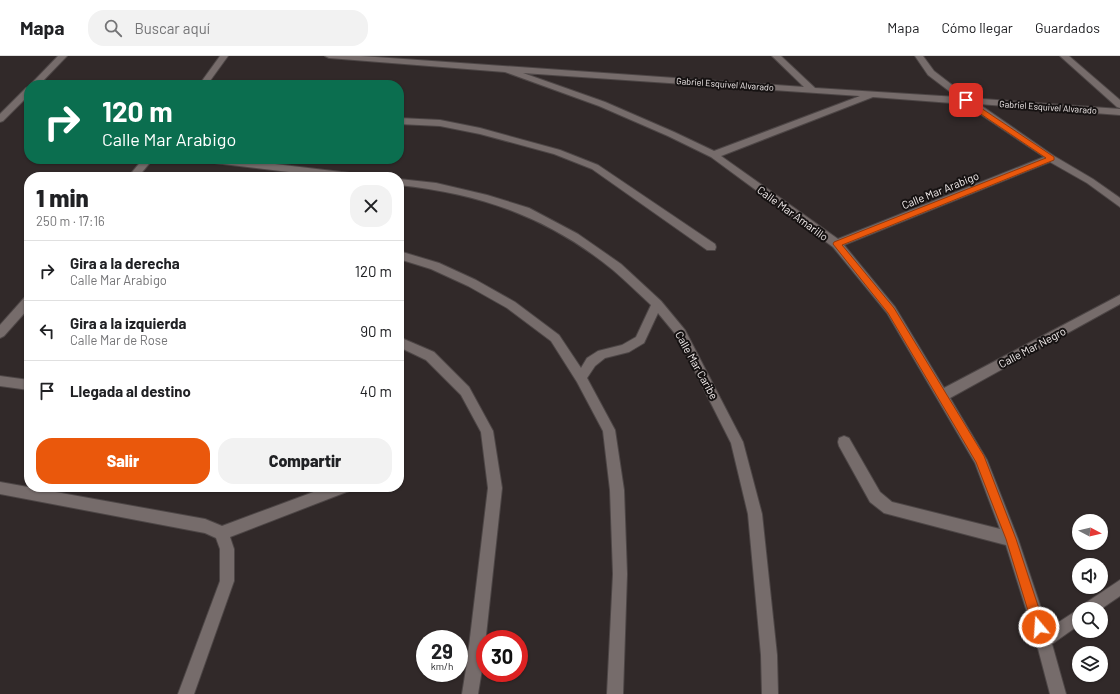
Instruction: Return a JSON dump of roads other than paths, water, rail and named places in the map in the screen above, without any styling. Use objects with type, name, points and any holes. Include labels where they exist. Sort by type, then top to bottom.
[{"type":"street","points":[[39,80],[63,56]]},
{"type":"street","points":[[206,80],[224,56]]},
{"type":"street","name":"Gabriel Esquivel Alvarado","points":[[329,56],[391,58],[509,71],[966,100],[1120,112]]},
{"type":"street","points":[[776,56],[812,90]]},
{"type":"street","points":[[919,56],[931,73],[966,100],[1052,158],[1090,181],[1120,203]]},
{"type":"street","points":[[1064,56],[1120,105]]},
{"type":"street","name":"Calle Mar Amarillo","points":[[509,71],[602,104],[671,134],[714,155],[837,244],[891,310],[943,395],[980,460],[1011,539],[1044,641],[1058,694]]},
{"type":"street","points":[[714,155],[873,94]]},
{"type":"street","points":[[0,119],[24,95]]},
{"type":"street","points":[[404,121],[440,123],[480,131],[557,152],[595,167],[711,247]]},
{"type":"street","name":"Calle Mar Arabigo","points":[[837,244],[1052,158]]},
{"type":"street","points":[[137,172],[144,164]]},
{"type":"street","points":[[248,164],[316,172]]},
{"type":"street","name":"Calle Mar Caribe","points":[[404,183],[450,189],[484,197],[525,211],[574,237],[617,267],[656,304],[681,334],[737,442],[755,514],[769,655],[770,694]]},
{"type":"street","points":[[404,257],[435,266],[472,283],[511,305],[555,338],[581,378],[609,430],[617,490],[620,574],[615,694]]},
{"type":"street","name":"Calle Mar Negro","points":[[943,395],[1120,299]]},
{"type":"street","points":[[581,378],[591,362],[602,354],[625,349],[640,340],[656,304]]},
{"type":"street","points":[[0,333],[24,306]]},
{"type":"street","points":[[404,344],[430,356],[460,386],[487,432],[495,488],[476,655],[470,694]]},
{"type":"street","points":[[0,381],[24,384]]},
{"type":"street","points":[[844,442],[875,497],[889,508],[1011,539]]},
{"type":"street","points":[[0,488],[205,526],[222,533],[331,492]]},
{"type":"street","points":[[186,694],[227,580],[228,549],[222,533]]},
{"type":"street","points":[[1098,602],[1120,586]]},
{"type":"street","points":[[1044,641],[1072,621]]}]
